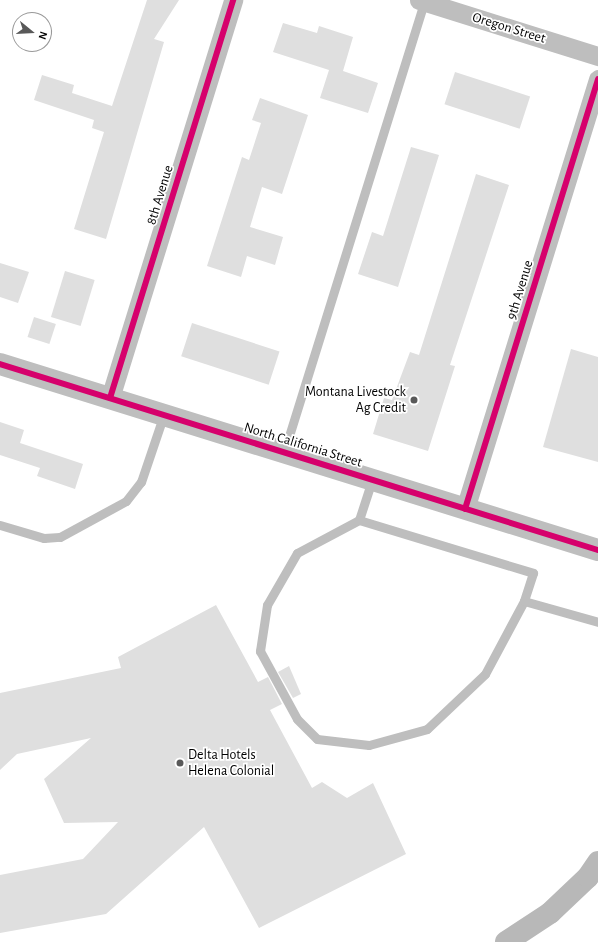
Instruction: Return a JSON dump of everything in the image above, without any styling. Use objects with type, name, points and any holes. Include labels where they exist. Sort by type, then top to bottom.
[{"type":"main road","points":[[506,942],[550,913],[588,877],[598,862]]},
{"type":"street","name":"8th Avenue","points":[[110,398],[233,0]]},
{"type":"street","name":"Oregon Street","points":[[423,1],[598,56]]},
{"type":"street","name":"9th Avenue","points":[[465,509],[598,79]]},
{"type":"street","name":"North California Street","points":[[0,364],[598,550]]},
{"type":"lane","points":[[284,452],[423,1]]},
{"type":"lane","points":[[0,525],[44,538],[60,537],[126,501],[141,482],[164,414]]},
{"type":"lane","points":[[359,520],[534,573],[524,602],[485,674],[427,729],[369,745],[317,739],[297,719],[260,651],[267,605],[297,553],[359,520],[372,480]]},
{"type":"lane","points":[[524,602],[598,622]]},
{"type":"building","points":[[147,0],[179,0],[154,39],[164,42],[106,239],[74,229],[104,132],[92,128],[94,120],[34,100],[42,75],[74,85],[72,93],[112,106]]},
{"type":"building","points":[[283,23],[317,33],[319,26],[353,37],[343,71],[378,83],[368,113],[320,98],[329,70],[273,52]]},
{"type":"building","points":[[455,72],[530,96],[520,129],[444,104]]},
{"type":"building","points":[[260,98],[308,115],[282,194],[262,187],[250,227],[283,237],[275,265],[247,256],[241,277],[207,266],[242,157],[249,160],[261,123],[252,120]]},
{"type":"building","points":[[411,147],[439,155],[398,287],[358,274],[372,232],[383,236]]},
{"type":"building","points":[[476,174],[509,185],[450,365],[455,366],[428,451],[373,434],[384,398],[392,400],[410,352],[419,355]]},
{"type":"building","points":[[0,263],[29,272],[18,303],[0,297]]},
{"type":"building","points":[[65,271],[95,280],[81,326],[51,317]]},
{"type":"building","points":[[34,317],[56,324],[49,344],[28,337]]},
{"type":"building","points":[[192,323],[279,351],[269,385],[181,356]]},
{"type":"building","points":[[571,349],[598,357],[598,462],[543,447]]},
{"type":"building","points":[[0,422],[24,430],[20,443],[83,464],[75,489],[37,476],[40,468],[0,455]]},
{"type":"building","name":"Delta Hotels Helena Colonial","points":[[216,605],[258,682],[268,677],[282,704],[270,710],[312,788],[322,782],[347,798],[373,783],[406,854],[259,928],[204,827],[106,914],[0,933],[0,875],[83,859],[118,822],[64,823],[44,779],[91,738],[17,754],[0,770],[0,693],[121,668],[118,657]]},
{"type":"building","points":[[289,666],[301,694],[293,698],[278,672]]},
{"type":"cycle path","points":[[110,398],[233,0]]},
{"type":"cycle path","points":[[465,509],[598,79]]},
{"type":"cycle path","points":[[0,364],[598,550]]},
{"type":"place","name":"Montana Livestock Ag Credit","points":[[414,400]]},
{"type":"place","name":"Delta Hotels Helena Colonial","points":[[180,763]]}]
